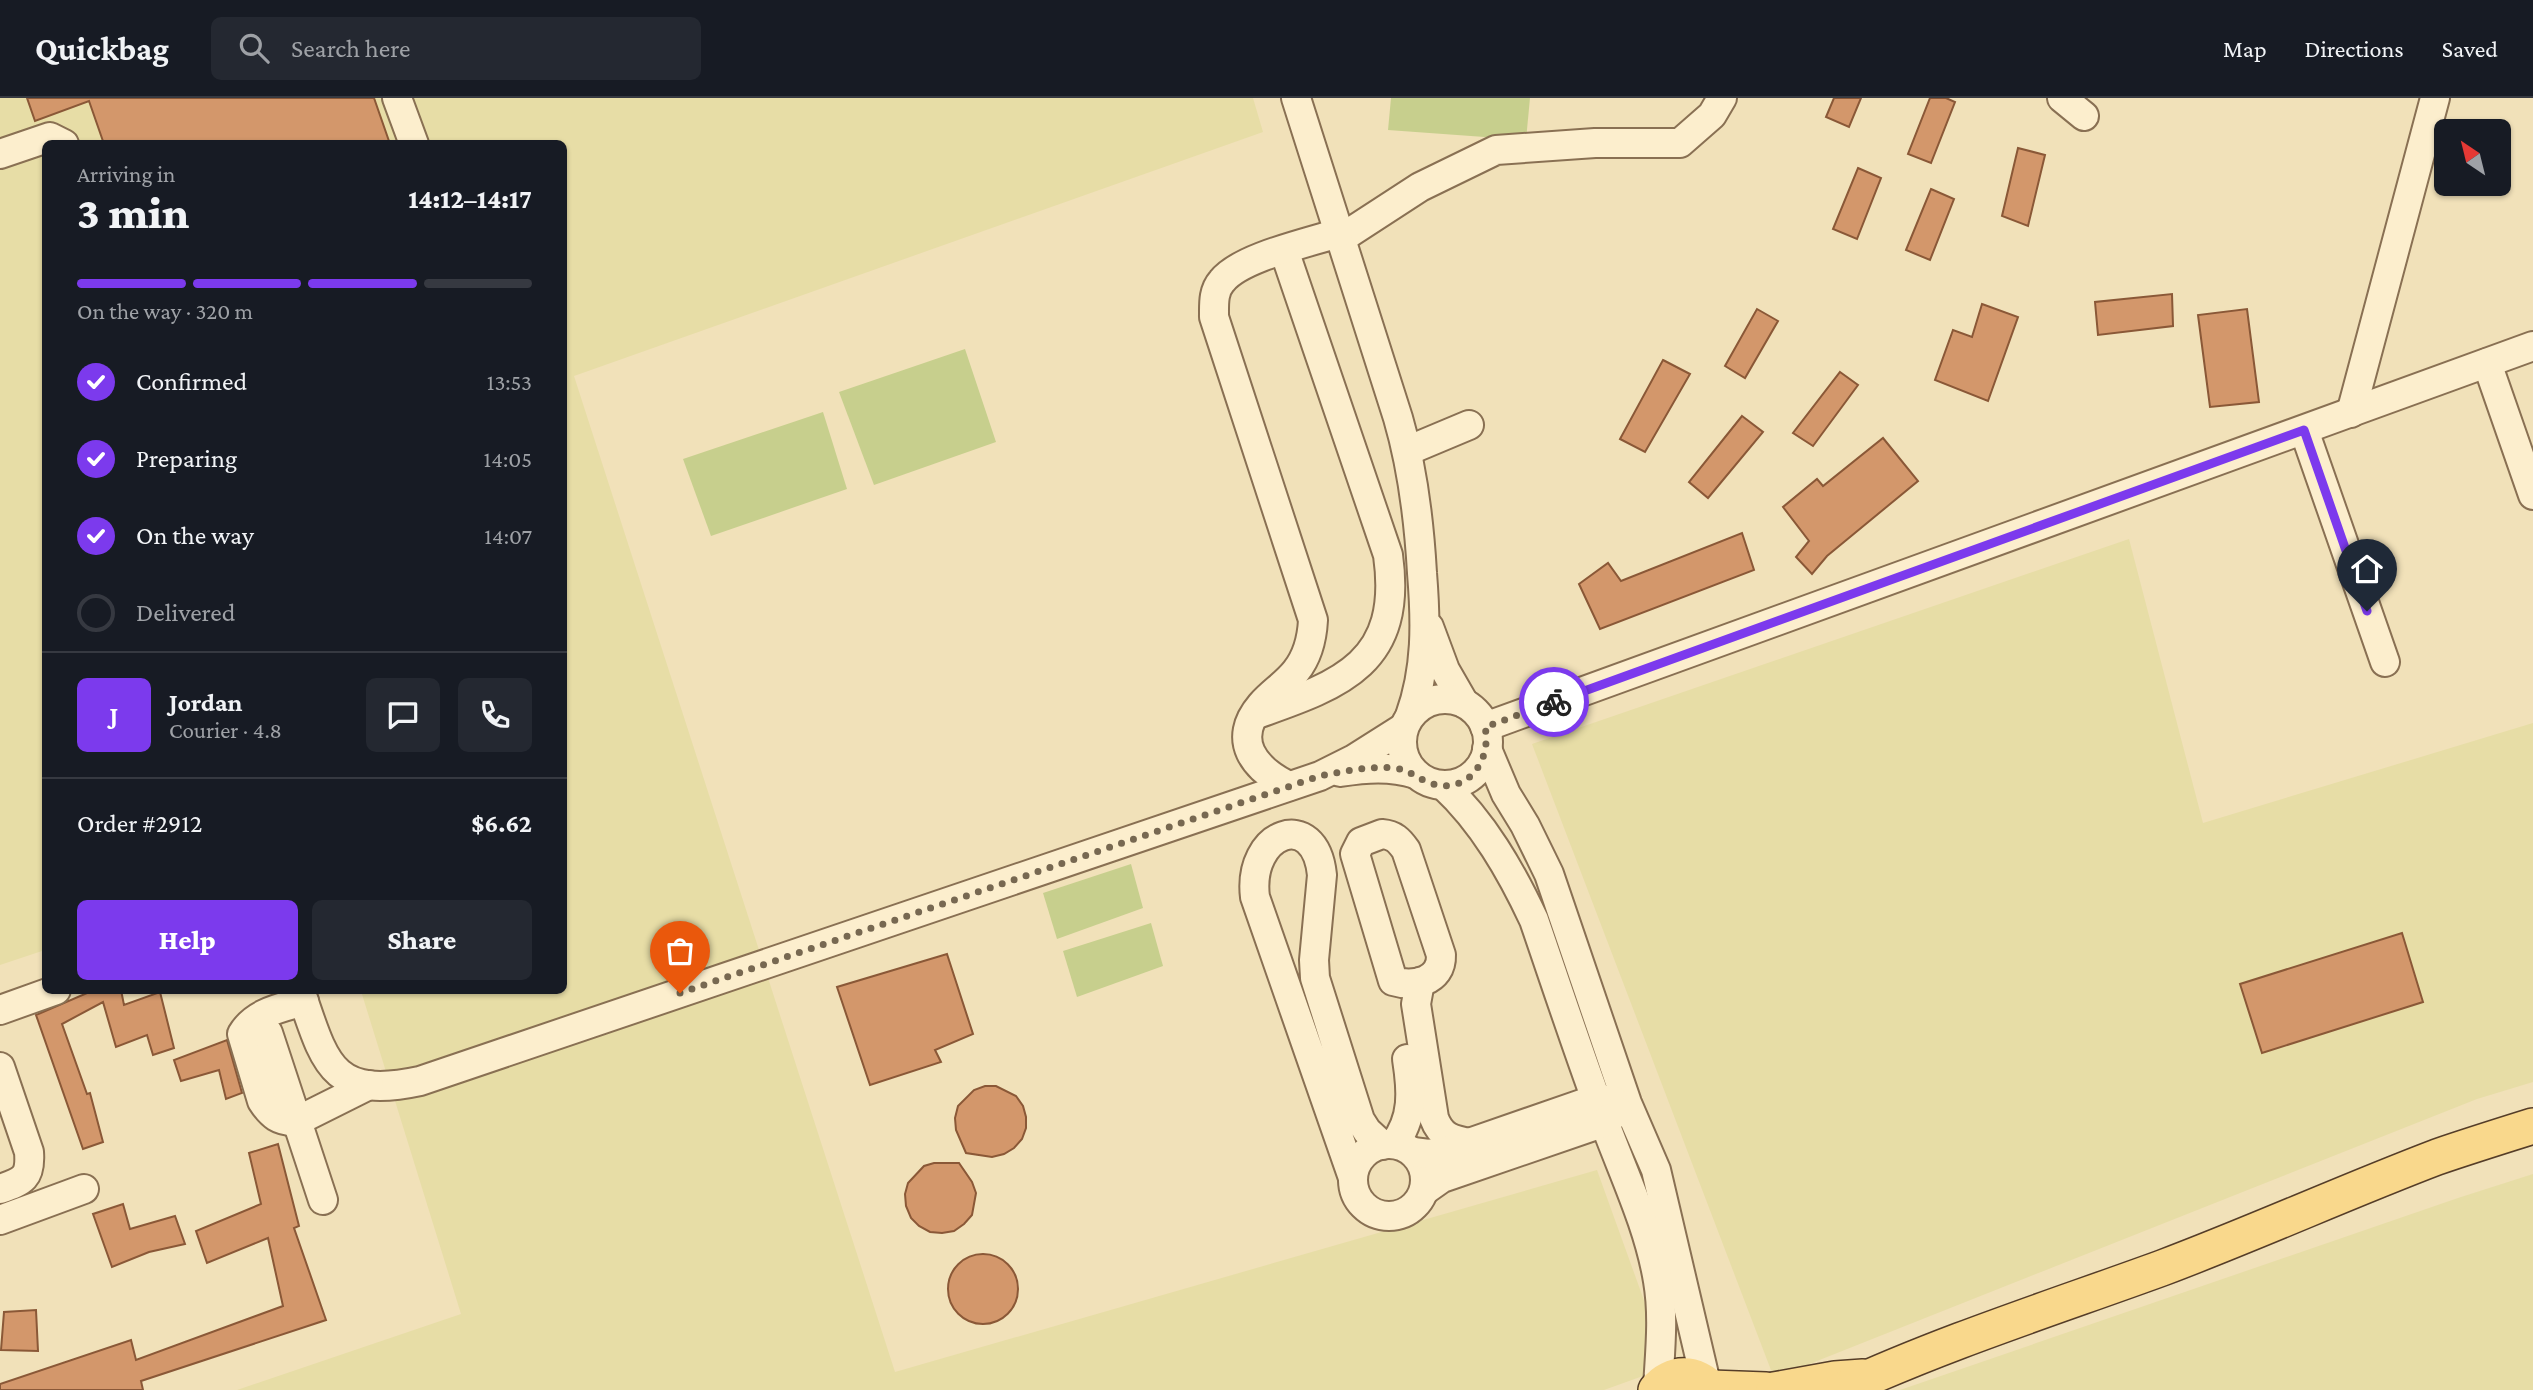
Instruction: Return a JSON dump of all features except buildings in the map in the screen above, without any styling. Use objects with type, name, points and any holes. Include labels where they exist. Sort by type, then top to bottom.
[{"type":"main road","points":[[1774,1390],[1835,1379],[1853,1384],[2282,1222],[2438,1157],[2533,1126]]},
{"type":"main road","points":[[1657,1389],[1662,1382],[1676,1376],[1692,1376],[1710,1387],[1766,1390]]},
{"type":"street","points":[[397,98],[413,140]]},
{"type":"street","points":[[1296,98],[1408,451],[1419,523],[1425,615],[1423,668],[1417,696],[1401,742],[1403,755],[1416,774]]},
{"type":"street","points":[[1289,786],[1272,778],[1259,767],[1246,738],[1250,720],[1261,705],[1296,672],[1306,655],[1312,639],[1313,620],[1214,317],[1214,296],[1221,281],[1236,269],[1284,250],[1339,236],[1420,187],[1496,150],[1595,143],[1680,143],[1712,115],[1721,98]]},
{"type":"street","points":[[2062,98],[2084,116]]},
{"type":"street","points":[[2351,413],[2435,98]]},
{"type":"street","points":[[0,154],[50,137],[56,140]]},
{"type":"street","points":[[1254,715],[1315,694],[1365,661],[1388,614],[1392,591],[1388,555],[1284,250]]},
{"type":"street","points":[[1486,738],[2533,346]]},
{"type":"street","points":[[2487,363],[2533,495]]},
{"type":"street","points":[[1408,451],[1469,425]]},
{"type":"street","points":[[2304,430],[2385,662]]},
{"type":"street","points":[[1425,615],[1445,670],[1464,703],[1479,716],[1506,794],[1549,874],[1627,1103],[1656,1170],[1710,1387]]},
{"type":"street","points":[[369,1085],[297,1121],[286,1122],[276,1118],[262,1101],[242,1034],[246,1026],[260,1015],[302,996],[320,1048],[327,1060],[342,1075],[357,1083],[369,1085],[380,1087],[420,1081],[1320,776],[1354,759],[1407,722],[1420,706],[1445,698],[1464,703]]},
{"type":"street","points":[[1320,776],[1397,768],[1416,774],[1430,783],[1455,784],[1468,778],[1479,768],[1486,738]]},
{"type":"street","points":[[1443,785],[1477,822],[1521,893],[1534,920],[1600,1111],[1619,1155],[1659,1282],[1661,1325],[1657,1389]]},
{"type":"street","points":[[1424,1190],[1424,1169],[1396,1147],[1367,1131],[1360,1119],[1315,978],[1321,864],[1310,843],[1301,837],[1279,836],[1270,842],[1257,864],[1253,883],[1255,897],[1353,1178],[1356,1194],[1370,1211],[1392,1216],[1412,1208],[1424,1190],[1442,1178],[1600,1111]]},
{"type":"street","points":[[1396,1147],[1408,1122],[1411,1096],[1406,1050],[1406,982],[1416,1004],[1437,1127],[1448,1139],[1471,1143]]},
{"type":"street","points":[[0,1010],[45,994]]},
{"type":"street","points":[[268,1033],[323,1200]]},
{"type":"street","points":[[0,1067],[30,1160],[23,1180],[0,1189]]},
{"type":"street","points":[[1353,1178],[1357,1163],[1371,1149],[1396,1147],[1429,1154],[1627,1103]]},
{"type":"street","points":[[0,1220],[84,1189]]},
{"type":"shaded area","points":[[0,98],[1253,98],[1263,132],[574,376],[895,1372],[1597,1170],[1668,1367],[1604,1390],[237,1390],[461,1314],[362,994],[567,994],[567,140],[42,140],[42,951],[0,965]]},
{"type":"shaded area","points":[[2129,539],[2203,823],[2533,723],[2533,1082],[2477,1099],[1774,1378],[1532,744]]},
{"type":"shaded area","points":[[2533,1174],[2533,1390],[1900,1390],[2458,1198]]},
{"type":"green space","points":[[1391,98],[1530,98],[1526,140],[1388,130]]},
{"type":"green space","points":[[965,349],[996,442],[874,485],[839,392]]},
{"type":"green space","points":[[823,412],[847,489],[711,536],[683,459]]},
{"type":"green space","points":[[1131,864],[1143,908],[1057,939],[1043,893]]},
{"type":"green space","points":[[1151,923],[1163,966],[1077,997],[1063,951]]},
{"type":"way so far","points":[[680,993],[1320,776],[1397,768],[1416,774],[1430,783],[1455,784],[1468,778],[1479,768],[1486,755],[1488,740],[1485,727],[1554,702]]},
{"type":"route","points":[[1554,702],[2304,430],[2367,611]]}]
